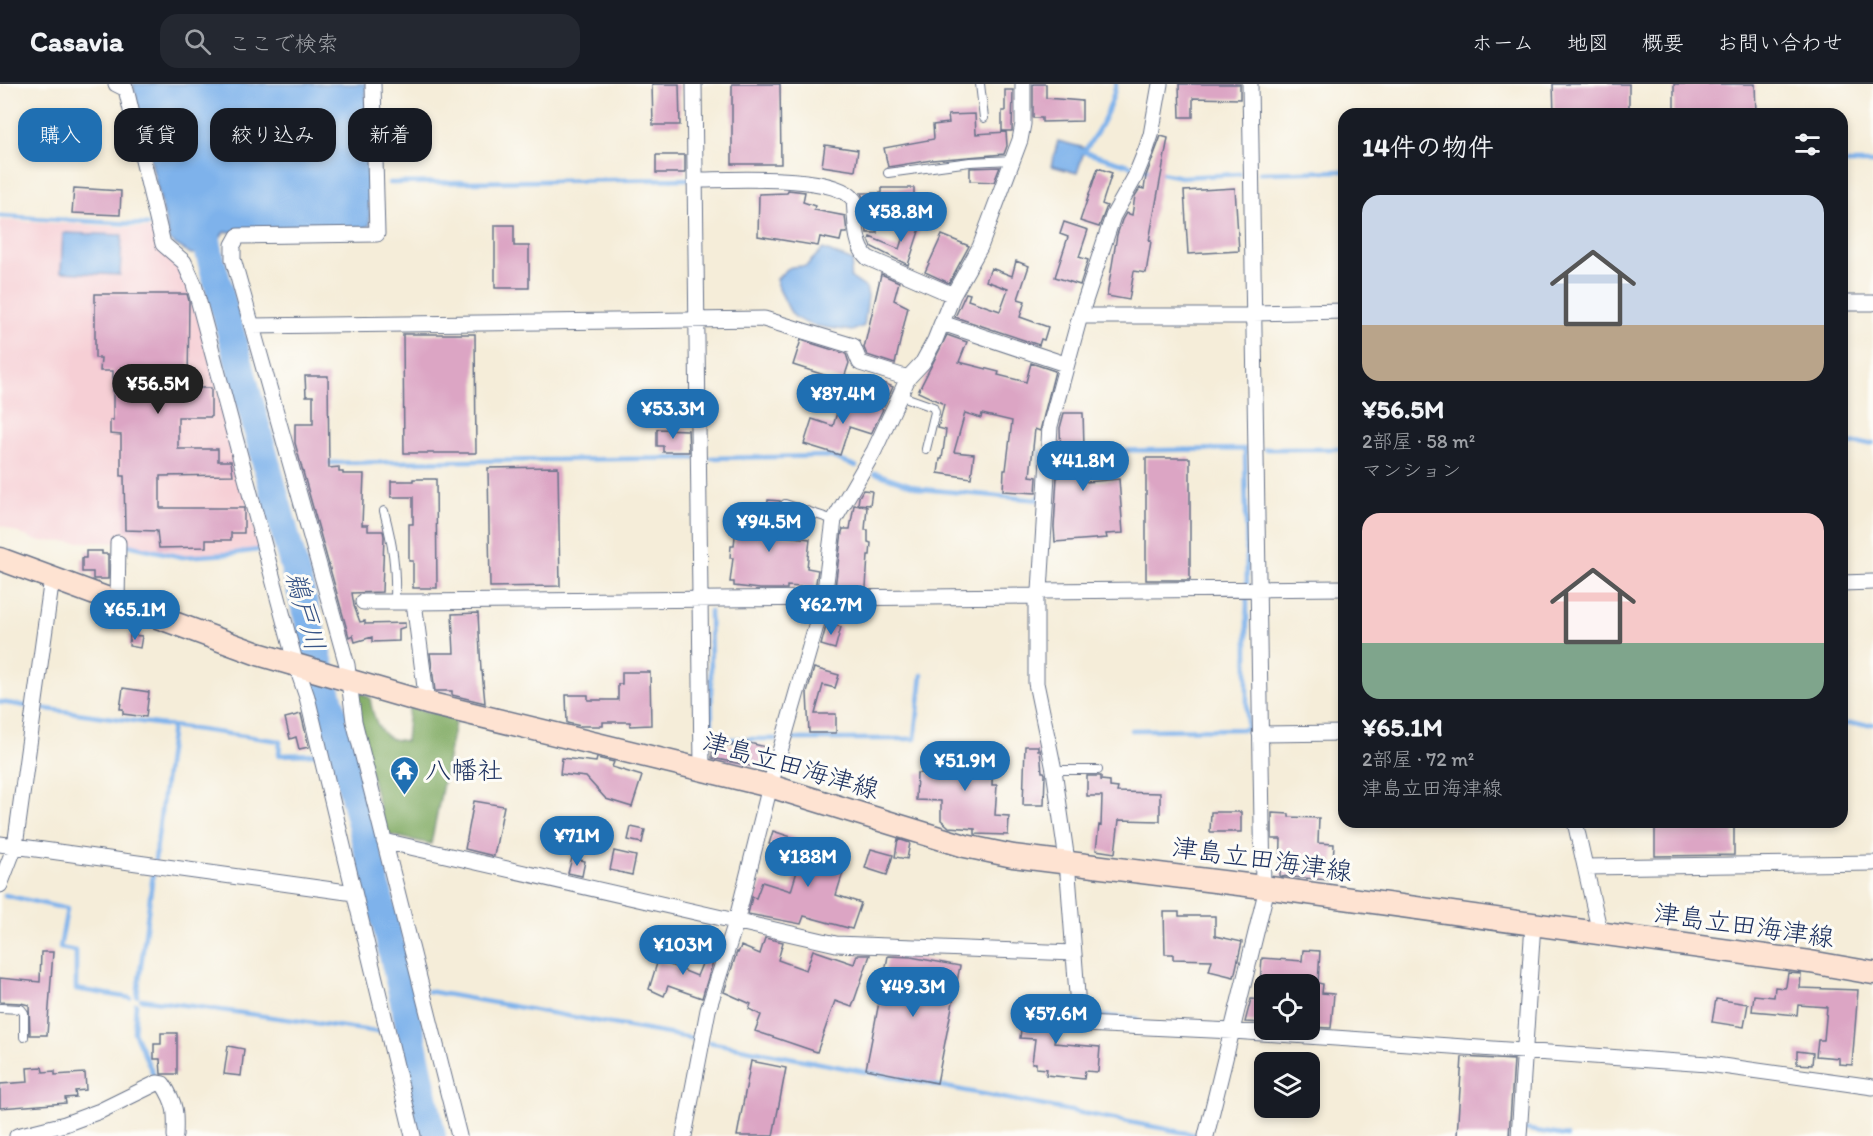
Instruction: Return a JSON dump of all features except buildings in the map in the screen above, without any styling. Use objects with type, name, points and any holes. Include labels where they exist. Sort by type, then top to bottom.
[{"type":"main road","name":"津島立田海津線","points":[[0,559],[258,654],[427,703],[770,786],[965,846],[1013,856],[1067,861],[1600,933],[1873,973]]},
{"type":"street","points":[[116,84],[126,89],[163,244],[184,262],[194,284],[296,665],[307,697],[413,1136]]},
{"type":"street","points":[[373,84],[377,234],[238,237],[233,245],[232,259],[347,680],[354,721],[459,1136]]},
{"type":"street","points":[[694,84],[702,768]]},
{"type":"street","points":[[684,1136],[708,1010],[736,922],[770,786],[824,598],[834,520],[874,451],[908,378],[923,362],[935,340],[953,295],[980,247],[1020,140],[1023,124],[1023,84]]},
{"type":"street","points":[[1160,84],[1151,135],[1135,177],[1113,216],[1065,364],[1050,426],[1038,593],[1036,683],[1054,770],[1067,861],[1079,1021],[1083,1024],[1233,1031],[1708,1064],[1873,1087]]},
{"type":"street","points":[[1206,1136],[1233,1031],[1265,888],[1257,589],[1250,84]]},
{"type":"street","points":[[696,180],[797,180],[821,184],[850,195],[854,200],[859,241],[863,254],[953,295]]},
{"type":"street","points":[[1848,303],[1873,303]]},
{"type":"street","points":[[1080,316],[1338,311]]},
{"type":"street","points":[[252,326],[764,319],[853,346],[860,363],[908,378]]},
{"type":"street","points":[[942,323],[1065,364]]},
{"type":"street","points":[[117,602],[118,543]]},
{"type":"street","points":[[0,885],[52,578]]},
{"type":"street","points":[[1848,583],[1873,582]]},
{"type":"street","points":[[363,602],[824,598],[1338,588]]},
{"type":"street","points":[[414,602],[427,703]]},
{"type":"street","points":[[1260,734],[1338,733]]},
{"type":"street","points":[[1576,828],[1600,933]]},
{"type":"street","points":[[384,841],[836,944],[1074,953]]},
{"type":"street","points":[[7,845],[354,893]]},
{"type":"street","points":[[1585,867],[1873,863]]},
{"type":"street","points":[[1519,1136],[1533,924]]},
{"type":"street","points":[[17,1136],[65,1124],[157,1083],[163,1084],[173,1099],[176,1112],[175,1136]]},
{"type":"lane","points":[[980,84],[984,118]]},
{"type":"lane","points":[[888,173],[970,162],[1013,160]]},
{"type":"lane","points":[[899,395],[933,407],[935,412],[926,449]]},
{"type":"lane","points":[[785,504],[834,520]]},
{"type":"lane","points":[[384,510],[393,543],[396,567],[395,602]]},
{"type":"lane","points":[[1054,770],[1098,770]]},
{"type":"lane","points":[[0,1008],[21,1009],[24,1013],[24,1037]]},
{"type":"shaded area","points":[[0,220],[155,229],[159,248],[180,268],[192,292],[260,548],[228,553],[181,555],[126,543],[37,541],[0,525]]},
{"type":"green space","points":[[358,691],[370,698],[378,726],[385,735],[392,739],[406,741],[409,707],[456,718],[431,844],[386,834],[357,719]]},
{"type":"water","points":[[133,84],[366,84],[367,108],[348,108],[348,162],[368,162],[370,225],[365,228],[224,232],[219,239],[221,251],[191,254],[170,241],[151,162],[198,162],[198,108],[139,108]]},
{"type":"water","points":[[1058,141],[1085,148],[1077,173],[1051,166]]},
{"type":"water","points":[[63,233],[122,235],[120,275],[61,272]]},
{"type":"water","points":[[823,249],[853,261],[850,277],[866,288],[868,296],[864,326],[852,331],[815,326],[801,321],[789,310],[778,288],[777,279],[790,268],[806,266]]},
{"type":"waterway","points":[[1116,84],[1104,120],[1084,152],[1135,167]]},
{"type":"waterway","points":[[1848,163],[1873,163]]},
{"type":"waterway","points":[[1142,169],[1181,177],[1240,174]]},
{"type":"waterway","points":[[1260,173],[1338,171]]},
{"type":"waterway","points":[[390,183],[689,179]]},
{"type":"waterway","name":"鵜戸川","points":[[205,215],[209,252],[308,619],[379,896],[432,1136]]},
{"type":"waterway","points":[[0,216],[148,225]]},
{"type":"waterway","points":[[1848,444],[1873,443]]},
{"type":"waterway","points":[[1080,451],[1245,449],[1247,584]]},
{"type":"waterway","points":[[1265,449],[1338,449]]},
{"type":"waterway","points":[[1040,467],[1041,452]]},
{"type":"waterway","points":[[711,458],[828,456],[856,466]]},
{"type":"waterway","points":[[324,463],[694,458]]},
{"type":"waterway","points":[[266,464],[279,464]]},
{"type":"waterway","points":[[875,473],[922,489],[1039,500],[1039,496]]},
{"type":"waterway","points":[[128,545],[182,557],[258,550]]},
{"type":"waterway","points":[[1247,597],[1247,729],[1250,729]]},
{"type":"waterway","points":[[710,611],[712,739],[776,739]]},
{"type":"waterway","points":[[791,739],[915,739],[922,675]]},
{"type":"waterway","points":[[0,702],[26,706]]},
{"type":"waterway","points":[[40,708],[280,741],[279,755],[316,754]]},
{"type":"waterway","points":[[1848,724],[1873,724]]},
{"type":"waterway","points":[[155,860],[172,726]]},
{"type":"waterway","points":[[1131,730],[1247,729]]},
{"type":"waterway","points":[[365,840],[377,838]]},
{"type":"waterway","points":[[137,996],[153,874]]},
{"type":"waterway","points":[[5,895],[67,909],[60,948],[76,951],[76,989],[130,998]]},
{"type":"waterway","name":"鵜戸川","points":[[401,990],[407,989]]},
{"type":"waterway","points":[[428,991],[696,1039]]},
{"type":"waterway","points":[[141,999],[379,1032]]},
{"type":"waterway","points":[[136,1004],[134,1032],[154,1076]]},
{"type":"waterway","points":[[1085,1008],[1087,1015],[1137,1019]]},
{"type":"waterway","points":[[709,1042],[1197,1135]]},
{"type":"waterway","points":[[1524,1129],[1567,1136]]},
{"type":"place","name":"八幡社","points":[[404,796]]}]
